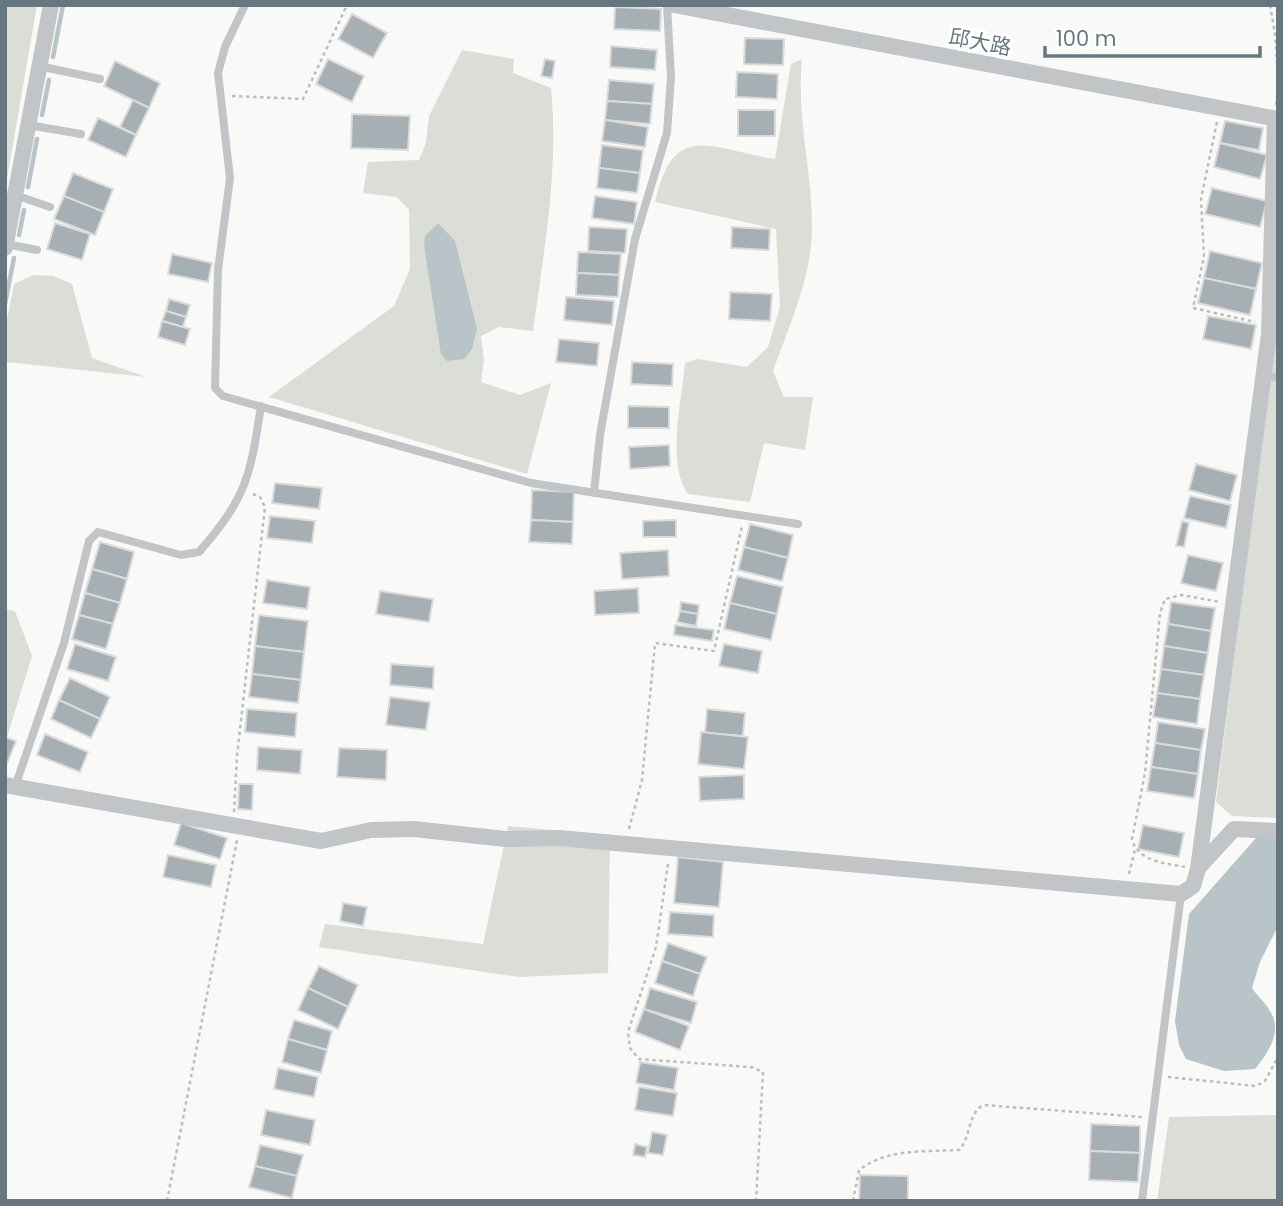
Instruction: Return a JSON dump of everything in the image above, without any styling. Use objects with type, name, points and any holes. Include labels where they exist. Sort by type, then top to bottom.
[{"type":"street","points":[[6,246],[51,5]]},
{"type":"street","name":"邱大路","points":[[674,5],[1276,119]]},
{"type":"street","points":[[10,786],[321,841],[371,830],[414,829],[505,839],[559,838],[1181,894],[1193,886],[1198,869],[1234,600],[1270,377],[1269,325],[1276,119]]},
{"type":"street","points":[[1198,869],[1234,829],[1278,831]]},
{"type":"lane","points":[[245,5],[225,47],[218,73],[230,178],[218,270],[215,388],[223,396],[531,483],[798,524]]},
{"type":"lane","points":[[594,493],[600,435],[635,239],[667,133],[671,77],[667,5]]},
{"type":"lane","points":[[39,66],[100,79]]},
{"type":"lane","points":[[28,125],[80,134]]},
{"type":"lane","points":[[15,195],[50,206]]},
{"type":"lane","points":[[6,246],[37,250]]},
{"type":"lane","points":[[10,786],[64,643],[89,541],[98,532],[181,555],[199,552],[237,504],[243,490],[249,475],[261,406]]},
{"type":"lane","points":[[1142,1201],[1181,894]]},
{"type":"path","points":[[221,96],[303,100],[347,5]]},
{"type":"path","points":[[1270,5],[1276,34],[1278,76]]},
{"type":"path","points":[[1220,109],[1201,199],[1204,257],[1193,308],[1269,325]]},
{"type":"path","points":[[167,1201],[237,826],[237,756],[265,507],[260,497],[243,490]]},
{"type":"path","points":[[626,844],[642,780],[655,643],[714,651],[744,516]]},
{"type":"path","points":[[1126,890],[1135,849],[1132,839],[1145,774],[1160,613],[1165,599],[1182,595],[1215,602],[1234,600]]},
{"type":"path","points":[[671,848],[656,947],[628,1032],[630,1048],[639,1059],[751,1068],[763,1072],[756,1201]]},
{"type":"path","points":[[1135,849],[1160,863],[1198,869]]},
{"type":"path","points":[[1158,1076],[1255,1086],[1265,1081],[1278,1057]]},
{"type":"path","points":[[853,1201],[859,1170],[867,1164],[892,1154],[959,1150],[967,1142],[975,1112],[985,1105],[1152,1118]]},
{"type":"shaded area","points":[[5,5],[37,5],[5,191]]},
{"type":"shaded area","points":[[462,50],[514,59],[513,73],[551,88],[552,179],[533,331],[499,327],[481,336],[484,360],[481,382],[520,395],[551,383],[527,474],[269,397],[394,306],[410,269],[409,210],[397,197],[363,193],[368,162],[419,160],[426,143],[429,116]]},
{"type":"shaded area","points":[[802,59],[801,101],[811,205],[811,245],[799,300],[773,371],[784,397],[813,397],[805,450],[764,443],[750,502],[688,494],[681,481],[677,449],[685,363],[698,359],[747,367],[768,347],[780,307],[776,229],[655,202],[663,176],[673,159],[684,149],[713,146],[775,159],[791,64]]},
{"type":"shaded area","points":[[1278,208],[1278,818],[1232,816],[1216,802],[1275,330]]},
{"type":"shaded area","points":[[438,223],[455,241],[477,329],[472,349],[464,359],[447,361],[441,354],[424,246],[425,236]]},
{"type":"shaded area","points":[[33,275],[53,276],[72,284],[92,358],[146,377],[7,362],[5,370],[5,330],[14,284]]},
{"type":"shaded area","points":[[5,609],[15,611],[32,656],[7,737]]},
{"type":"shaded area","points":[[508,826],[610,835],[608,973],[519,977],[319,947],[325,924],[483,944]]},
{"type":"shaded area","points":[[1278,836],[1278,926],[1260,962],[1252,988],[1274,1019],[1272,1042],[1255,1069],[1224,1071],[1186,1059],[1179,1045],[1175,1021],[1189,914],[1256,838]]},
{"type":"shaded area","points":[[1278,1115],[1278,1201],[1157,1201],[1169,1117]]},
{"type":"building","points":[[615,7],[661,9],[660,31],[614,29]]},
{"type":"building","points":[[352,14],[387,33],[373,58],[338,39]]},
{"type":"building","points":[[745,38],[784,39],[783,65],[744,64]]},
{"type":"building","points":[[611,46],[657,50],[655,70],[610,67]]},
{"type":"building","points":[[328,59],[364,76],[352,102],[316,84]]},
{"type":"building","points":[[545,59],[555,61],[552,78],[541,76]]},
{"type":"building","points":[[115,61],[160,83],[149,108],[104,86]]},
{"type":"building","points":[[737,72],[778,74],[777,99],[736,97]]},
{"type":"building","points":[[609,80],[654,84],[652,104],[607,101]]},
{"type":"building","points":[[133,100],[149,108],[136,135],[120,127]]},
{"type":"building","points":[[607,101],[652,104],[650,124],[605,120]]},
{"type":"building","points":[[738,110],[775,110],[775,136],[738,136]]},
{"type":"building","points":[[352,114],[410,116],[408,150],[351,148]]},
{"type":"building","points":[[98,118],[136,135],[126,157],[88,140]]},
{"type":"building","points":[[605,120],[648,127],[645,147],[602,141]]},
{"type":"building","points":[[1225,121],[1263,128],[1259,150],[1220,143]]},
{"type":"building","points":[[1220,143],[1267,155],[1260,179],[1214,167]]},
{"type":"building","points":[[602,145],[643,150],[640,173],[599,168]]},
{"type":"building","points":[[599,168],[640,173],[637,193],[597,188]]},
{"type":"building","points":[[73,173],[113,189],[104,212],[64,196]]},
{"type":"building","points":[[1212,188],[1267,201],[1260,227],[1205,214]]},
{"type":"building","points":[[64,196],[104,212],[95,235],[54,219]]},
{"type":"building","points":[[595,196],[637,202],[634,224],[592,218]]},
{"type":"building","points":[[55,223],[90,234],[82,260],[47,249]]},
{"type":"building","points":[[589,227],[627,229],[625,253],[588,251]]},
{"type":"building","points":[[732,227],[770,229],[769,250],[731,248]]},
{"type":"building","points":[[1210,251],[1262,263],[1256,289],[1204,278]]},
{"type":"building","points":[[578,252],[621,254],[619,275],[577,273]]},
{"type":"building","points":[[172,254],[212,263],[208,282],[168,274]]},
{"type":"building","points":[[577,273],[619,275],[618,297],[576,295]]},
{"type":"building","points":[[1204,278],[1256,289],[1250,315],[1198,303]]},
{"type":"building","points":[[730,292],[772,294],[770,321],[729,319]]},
{"type":"building","points":[[566,297],[614,301],[612,325],[564,320]]},
{"type":"building","points":[[169,299],[190,305],[186,317],[166,311]]},
{"type":"building","points":[[166,311],[186,317],[183,327],[162,321]]},
{"type":"building","points":[[1208,316],[1256,325],[1251,349],[1203,339]]},
{"type":"building","points":[[162,321],[190,329],[185,345],[158,337]]},
{"type":"building","points":[[559,339],[599,343],[597,366],[556,362]]},
{"type":"building","points":[[632,362],[673,364],[672,386],[631,384]]},
{"type":"building","points":[[628,406],[669,407],[669,428],[628,428]]},
{"type":"building","points":[[669,445],[670,466],[630,469],[629,447]]},
{"type":"building","points":[[1196,464],[1237,475],[1230,501],[1189,490]]},
{"type":"building","points":[[275,483],[322,488],[319,509],[272,503]]},
{"type":"building","points":[[532,490],[574,492],[573,522],[531,520]]},
{"type":"building","points":[[1190,496],[1231,505],[1226,528],[1184,518]]},
{"type":"building","points":[[270,516],[315,521],[312,543],[267,538]]},
{"type":"building","points":[[531,520],[573,522],[572,544],[529,542]]},
{"type":"building","points":[[676,520],[676,537],[643,537],[643,521]]},
{"type":"building","points":[[1182,521],[1189,523],[1184,547],[1176,546]]},
{"type":"building","points":[[750,524],[793,535],[788,558],[744,547]]},
{"type":"building","points":[[100,542],[134,552],[127,579],[92,569]]},
{"type":"building","points":[[744,547],[788,558],[782,581],[738,570]]},
{"type":"building","points":[[668,550],[669,576],[622,579],[620,553]]},
{"type":"building","points":[[1188,555],[1223,563],[1216,591],[1181,583]]},
{"type":"building","points":[[92,569],[127,579],[120,603],[85,593]]},
{"type":"building","points":[[737,576],[783,587],[777,614],[730,603]]},
{"type":"building","points":[[267,580],[310,587],[307,609],[263,603]]},
{"type":"building","points":[[638,588],[639,613],[595,615],[594,591]]},
{"type":"building","points":[[380,591],[433,599],[429,622],[376,614]]},
{"type":"building","points":[[85,593],[120,603],[113,624],[79,615]]},
{"type":"building","points":[[681,602],[699,605],[698,614],[680,611]]},
{"type":"building","points":[[1171,602],[1215,608],[1211,631],[1168,624]]},
{"type":"building","points":[[730,603],[777,614],[771,640],[724,629]]},
{"type":"building","points":[[680,611],[698,614],[696,626],[677,622]]},
{"type":"building","points":[[79,615],[113,624],[106,649],[72,639]]},
{"type":"building","points":[[259,615],[308,621],[304,652],[255,646]]},
{"type":"building","points":[[1168,624],[1211,631],[1208,653],[1164,646]]},
{"type":"building","points":[[675,625],[714,630],[712,641],[674,635]]},
{"type":"building","points":[[75,644],[116,657],[108,681],[67,669]]},
{"type":"building","points":[[724,644],[762,651],[758,673],[719,666]]},
{"type":"building","points":[[255,646],[304,652],[301,680],[252,674]]},
{"type":"building","points":[[1164,646],[1208,653],[1204,675],[1161,669]]},
{"type":"building","points":[[391,664],[434,667],[433,689],[390,685]]},
{"type":"building","points":[[1161,669],[1204,675],[1200,699],[1157,693]]},
{"type":"building","points":[[252,674],[301,680],[298,703],[249,697]]},
{"type":"building","points":[[70,678],[110,697],[100,719],[59,700]]},
{"type":"building","points":[[1157,693],[1200,699],[1197,724],[1153,717]]},
{"type":"building","points":[[390,697],[430,702],[426,730],[386,725]]},
{"type":"building","points":[[59,700],[100,719],[91,738],[51,719]]},
{"type":"building","points":[[247,709],[297,713],[295,737],[245,732]]},
{"type":"building","points":[[707,709],[745,713],[743,736],[705,733]]},
{"type":"building","points":[[1158,722],[1205,729],[1201,750],[1155,743]]},
{"type":"building","points":[[701,732],[748,737],[744,769],[698,764]]},
{"type":"building","points":[[45,734],[88,752],[80,772],[37,755]]},
{"type":"building","points":[[5,737],[16,741],[6,766],[5,766]]},
{"type":"building","points":[[1155,743],[1201,750],[1198,774],[1151,767]]},
{"type":"building","points":[[258,747],[302,750],[300,774],[257,770]]},
{"type":"building","points":[[339,748],[387,750],[386,780],[337,777]]},
{"type":"building","points":[[1151,767],[1198,774],[1194,798],[1147,791]]},
{"type":"building","points":[[744,775],[744,799],[700,801],[699,777]]},
{"type":"building","points":[[239,784],[253,784],[252,810],[238,809]]},
{"type":"building","points":[[181,823],[227,838],[220,859],[174,845]]},
{"type":"building","points":[[1143,825],[1184,833],[1179,857],[1138,849]]},
{"type":"building","points":[[168,855],[216,865],[211,887],[163,877]]},
{"type":"building","points":[[678,857],[723,862],[719,907],[674,903]]},
{"type":"building","points":[[343,903],[367,907],[363,926],[340,921]]},
{"type":"building","points":[[670,912],[714,915],[713,937],[668,934]]},
{"type":"building","points":[[668,943],[707,957],[700,974],[662,961]]},
{"type":"building","points":[[662,961],[700,974],[693,996],[655,983]]},
{"type":"building","points":[[319,966],[358,985],[348,1007],[308,988]]},
{"type":"building","points":[[308,988],[348,1007],[338,1029],[298,1010]]},
{"type":"building","points":[[650,988],[697,1002],[691,1023],[644,1009]]},
{"type":"building","points":[[644,1009],[689,1026],[680,1050],[635,1032]]},
{"type":"building","points":[[294,1020],[332,1031],[327,1050],[288,1039]]},
{"type":"building","points":[[288,1039],[327,1050],[321,1073],[282,1062]]},
{"type":"building","points":[[640,1062],[678,1068],[674,1090],[636,1083]]},
{"type":"building","points":[[278,1068],[318,1077],[314,1097],[274,1089]]},
{"type":"building","points":[[639,1087],[677,1093],[673,1116],[635,1110]]},
{"type":"building","points":[[266,1110],[315,1120],[310,1145],[261,1135]]},
{"type":"building","points":[[1091,1124],[1140,1126],[1140,1153],[1090,1151]]},
{"type":"building","points":[[652,1132],[667,1135],[663,1155],[648,1153]]},
{"type":"building","points":[[635,1144],[647,1147],[645,1157],[633,1155]]},
{"type":"building","points":[[260,1145],[303,1155],[297,1176],[255,1166]]},
{"type":"building","points":[[1090,1151],[1140,1153],[1138,1182],[1089,1180]]},
{"type":"building","points":[[255,1166],[297,1176],[292,1198],[249,1187]]},
{"type":"building","points":[[860,1175],[908,1176],[908,1201],[859,1200]]},
{"type":"waterway","points":[[53,57],[63,5]]},
{"type":"waterway","points":[[42,115],[49,80]]},
{"type":"waterway","points":[[28,187],[37,139]]},
{"type":"waterway","points":[[19,235],[24,210]]},
{"type":"waterway","points":[[5,304],[14,258]]}]
